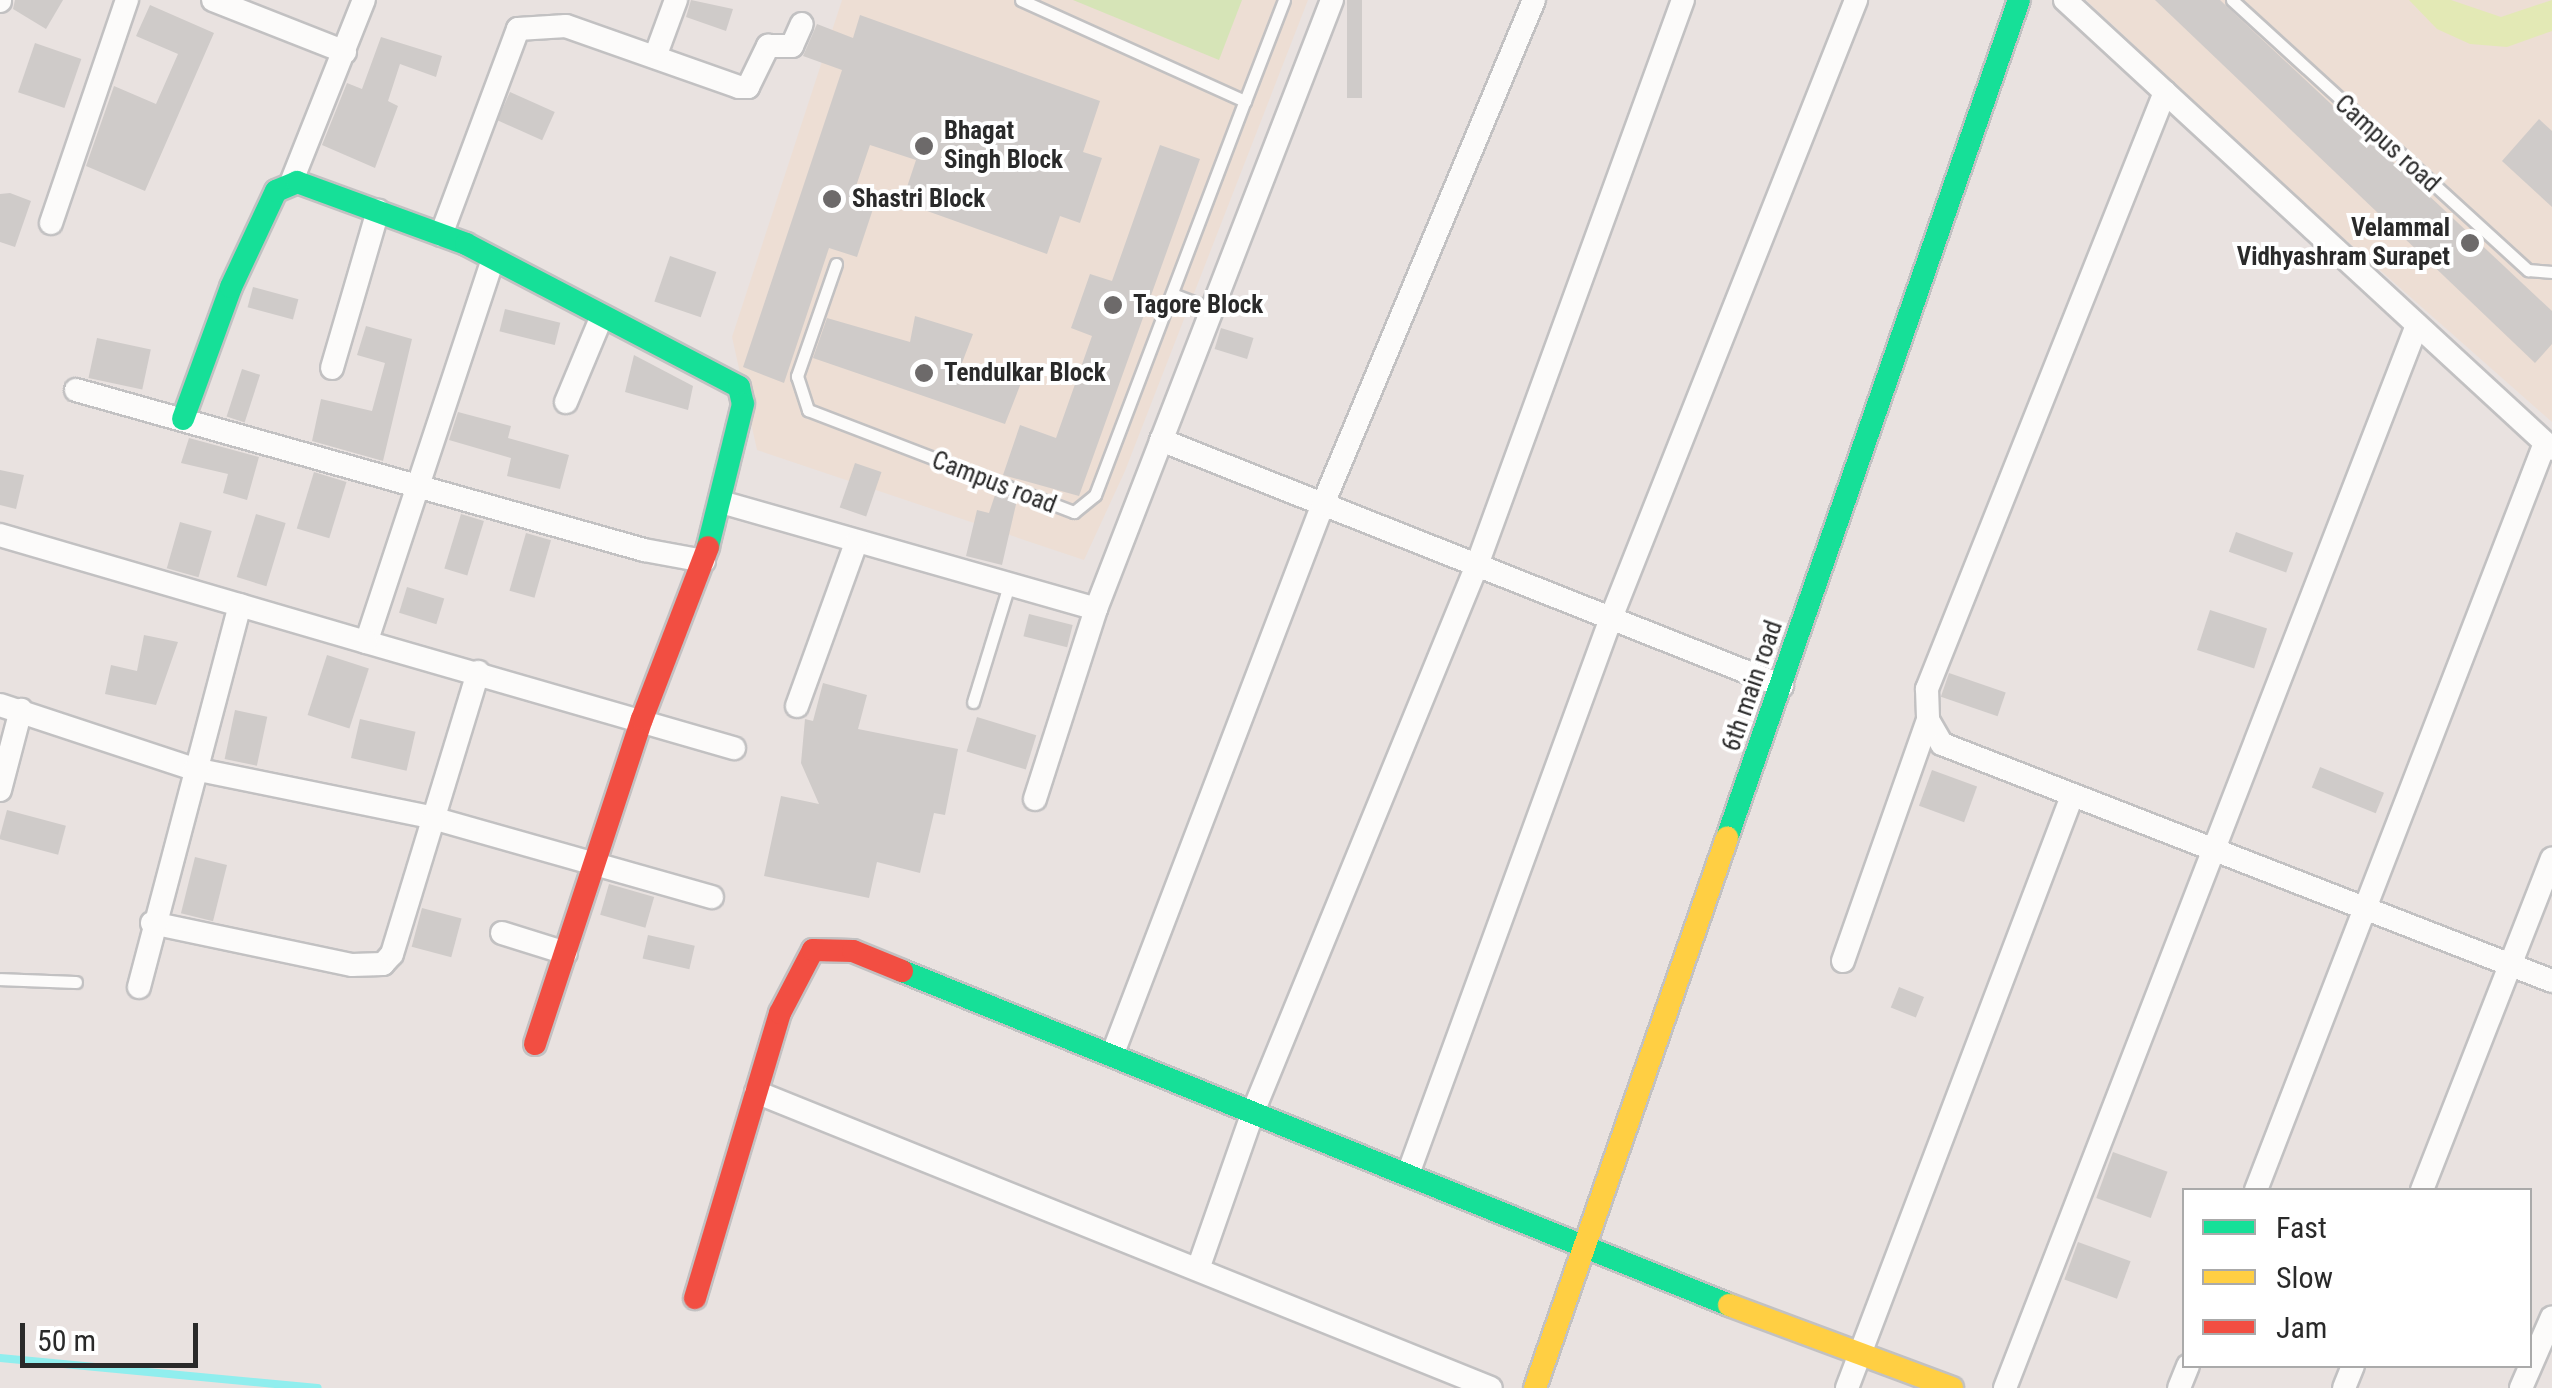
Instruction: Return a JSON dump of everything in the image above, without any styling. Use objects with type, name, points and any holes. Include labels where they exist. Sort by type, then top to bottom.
[{"type":"street","points":[[51,222],[128,0]]},
{"type":"street","points":[[213,0],[345,52]]},
{"type":"street","points":[[183,419],[231,287],[276,191],[292,183],[364,0]]},
{"type":"street","points":[[655,58],[676,0]]},
{"type":"street","points":[[1036,799],[1096,610],[1332,0]]},
{"type":"street","points":[[1113,1053],[1324,504],[1534,0]]},
{"type":"street","points":[[1198,1268],[1253,1112],[1477,565],[1683,0]]},
{"type":"street","points":[[1408,1174],[1611,618],[1856,0]]},
{"type":"street","name":"6th main road","points":[[1535,1388],[1586,1253],[2019,0]]},
{"type":"street","points":[[2065,0],[2548,446],[2257,1188]]},
{"type":"street","points":[[440,234],[518,29],[566,26],[748,87],[768,46],[792,46],[802,24]]},
{"type":"street","points":[[1843,961],[1928,720],[1927,690],[2165,92]]},
{"type":"street","points":[[292,183],[440,234],[739,386],[743,404],[704,561],[642,718],[597,867],[536,1044]]},
{"type":"street","points":[[332,368],[378,211]]},
{"type":"street","points":[[366,642],[422,488],[492,262]]},
{"type":"street","points":[[566,402],[602,316]]},
{"type":"street","points":[[2005,1388],[2417,326]]},
{"type":"street","points":[[76,390],[422,488],[704,561]]},
{"type":"street","points":[[1161,440],[1782,686]]},
{"type":"street","points":[[721,502],[1008,588],[1096,610]]},
{"type":"street","points":[[0,535],[642,718],[734,748]]},
{"type":"street","points":[[797,706],[856,543]]},
{"type":"street","points":[[139,987],[152,923],[240,605]]},
{"type":"street","points":[[152,923],[352,965],[383,964],[402,922],[429,817],[478,672]]},
{"type":"street","points":[[0,790],[10,707],[194,769],[429,817],[712,897]]},
{"type":"street","points":[[1928,720],[1942,744],[2365,912],[2552,981]]},
{"type":"street","points":[[1847,1388],[2072,796]]},
{"type":"street","points":[[2423,1188],[2552,859]]},
{"type":"street","points":[[502,933],[566,953]]},
{"type":"street","points":[[695,1298],[780,1013],[813,950],[853,951],[1408,1174],[1586,1253],[1952,1388]]},
{"type":"street","points":[[756,1092],[1491,1388]]},
{"type":"street","points":[[2532,1363],[2552,1317]]},
{"type":"lane","points":[[1021,0],[1244,100]]},
{"type":"lane","name":"Campus road","points":[[836,264],[797,376],[808,410],[1074,512],[1095,495],[1284,0]]},
{"type":"lane","name":"Campus road","points":[[2232,0],[2528,270],[2552,272]]},
{"type":"lane","points":[[1172,294],[1212,309]]},
{"type":"lane","points":[[974,702],[1008,588]]},
{"type":"lane","points":[[0,979],[76,982]]},
{"type":"shaded area","points":[[842,0],[1308,0],[1125,471],[1084,560],[757,450],[732,337]]},
{"type":"shaded area","name":"Velammal Vidhyashram Surapet","points":[[2086,0],[2552,0],[2552,422],[2279,181]]},
{"type":"green space","points":[[1073,0],[1242,0],[1219,60]]},
{"type":"green space","points":[[2409,0],[2451,0],[2501,17],[2552,0],[2552,31],[2507,47],[2470,44],[2437,29]]},
{"type":"building","points":[[15,0],[63,0],[46,29],[13,9]]},
{"type":"building","points":[[691,0],[733,9],[726,31],[686,17]]},
{"type":"building","points":[[1347,0],[1362,0],[1362,98],[1347,98]]},
{"type":"building","points":[[2155,0],[2220,0],[2552,311],[2552,344],[2535,363]]},
{"type":"building","points":[[150,5],[214,33],[145,191],[86,166],[114,86],[156,104],[178,54],[136,36]]},
{"type":"building","points":[[860,15],[1100,101],[1083,152],[1102,158],[1080,223],[1060,216],[1047,254],[902,202],[916,160],[870,145],[853,195],[875,203],[857,257],[829,248],[784,383],[743,367],[842,70],[803,56],[817,24],[853,38]]},
{"type":"building","points":[[381,37],[442,56],[436,77],[400,64],[388,101],[398,106],[375,168],[322,145],[347,83],[362,89]]},
{"type":"building","points":[[35,43],[81,59],[64,108],[18,92]]},
{"type":"building","points":[[510,92],[555,112],[542,140],[497,120]]},
{"type":"building","points":[[2539,119],[2552,131],[2552,207],[2502,161]]},
{"type":"building","name":"Tagore Block","points":[[1160,145],[1200,159],[1079,496],[1003,475],[1020,425],[1056,438],[1092,336],[1071,328],[1090,274],[1112,281]]},
{"type":"building","points":[[10,193],[31,201],[15,247],[0,242],[0,194]]},
{"type":"building","points":[[670,256],[716,272],[701,317],[654,301]]},
{"type":"building","points":[[253,287],[298,299],[293,319],[248,307]]},
{"type":"building","points":[[505,309],[560,323],[555,345],[499,331]]},
{"type":"building","name":"Tendulkar Block","points":[[915,316],[973,334],[962,363],[1021,383],[1005,424],[813,358],[827,318],[910,342]]},
{"type":"building","points":[[366,326],[412,339],[383,461],[312,441],[321,399],[372,411],[385,363],[357,355]]},
{"type":"building","points":[[1221,328],[1254,338],[1247,359],[1215,349]]},
{"type":"building","points":[[97,338],[151,349],[142,390],[88,378]]},
{"type":"building","points":[[634,355],[693,386],[688,410],[625,392]]},
{"type":"building","points":[[242,369],[260,375],[245,422],[227,417]]},
{"type":"building","points":[[458,412],[511,426],[508,438],[569,455],[560,489],[507,476],[511,458],[449,440]]},
{"type":"building","points":[[189,438],[259,457],[247,500],[223,493],[228,474],[181,463]]},
{"type":"building","points":[[855,463],[881,472],[866,517],[840,507]]},
{"type":"building","points":[[0,470],[24,475],[16,509],[0,505]]},
{"type":"building","points":[[314,472],[347,482],[329,538],[297,528]]},
{"type":"building","points":[[996,492],[1017,500],[1002,565],[966,556],[977,510],[989,513]]},
{"type":"building","points":[[256,514],[286,523],[266,586],[237,577]]},
{"type":"building","points":[[461,514],[484,521],[467,576],[444,569]]},
{"type":"building","points":[[180,522],[212,531],[198,577],[167,568]]},
{"type":"building","points":[[2236,532],[2293,553],[2286,573],[2229,552]]},
{"type":"building","points":[[526,533],[551,540],[534,598],[509,591]]},
{"type":"building","points":[[407,587],[444,598],[436,624],[399,613]]},
{"type":"building","points":[[2210,610],[2267,629],[2254,668],[2197,650]]},
{"type":"building","points":[[1029,614],[1073,625],[1067,647],[1023,636]]},
{"type":"building","points":[[144,635],[178,642],[156,705],[105,694],[111,665],[137,671]]},
{"type":"building","points":[[327,655],[369,669],[349,729],[308,715]]},
{"type":"building","points":[[1949,673],[2006,693],[1998,716],[1941,697]]},
{"type":"building","points":[[823,683],[867,695],[858,729],[958,749],[945,815],[934,813],[920,873],[877,862],[869,898],[764,876],[781,796],[819,804],[801,763],[805,719],[813,721]]},
{"type":"building","points":[[235,710],[267,717],[257,766],[225,759]]},
{"type":"building","points":[[977,717],[1036,735],[1026,770],[966,751]]},
{"type":"building","points":[[360,719],[416,732],[407,771],[351,758]]},
{"type":"building","points":[[2320,767],[2384,793],[2376,813],[2312,787]]},
{"type":"building","points":[[1932,770],[1977,786],[1964,822],[1919,806]]},
{"type":"building","points":[[7,810],[66,826],[58,855],[0,839]]},
{"type":"building","points":[[195,857],[227,865],[213,921],[181,913]]},
{"type":"building","points":[[609,884],[654,897],[645,928],[600,915]]},
{"type":"building","points":[[422,908],[462,919],[451,957],[412,947]]},
{"type":"building","points":[[648,935],[695,946],[689,969],[643,958]]},
{"type":"building","points":[[1899,987],[1924,997],[1916,1018],[1891,1007]]},
{"type":"building","points":[[2113,1152],[2168,1172],[2151,1218],[2096,1198]]},
{"type":"building","points":[[2078,1242],[2131,1261],[2117,1299],[2064,1280]]},
{"type":"waterway","points":[[0,1358],[318,1388]]},
{"type":"traffic: fast","points":[[1727,838],[2019,0]]},
{"type":"traffic: fast","points":[[183,419],[231,287],[276,191],[297,182],[466,244],[739,387],[743,404],[708,547]]},
{"type":"traffic: fast","points":[[902,971],[1729,1305]]},
{"type":"traffic: slow","points":[[1535,1388],[1727,838]]},
{"type":"traffic: slow","points":[[1729,1305],[1952,1388]]},
{"type":"traffic: jam","points":[[535,1044],[642,719],[708,547]]},
{"type":"traffic: jam","points":[[695,1298],[780,1013],[813,950],[853,951],[902,971]]},
{"type":"place","name":"Bhagat Singh Block","points":[[924,146]]},
{"type":"place","name":"Shastri Block","points":[[832,199]]},
{"type":"place","name":"Velammal Vidhyashram Surapet","points":[[2470,243]]},
{"type":"place","name":"Tagore Block","points":[[1113,305]]},
{"type":"place","name":"Tendulkar Block","points":[[924,373]]}]
